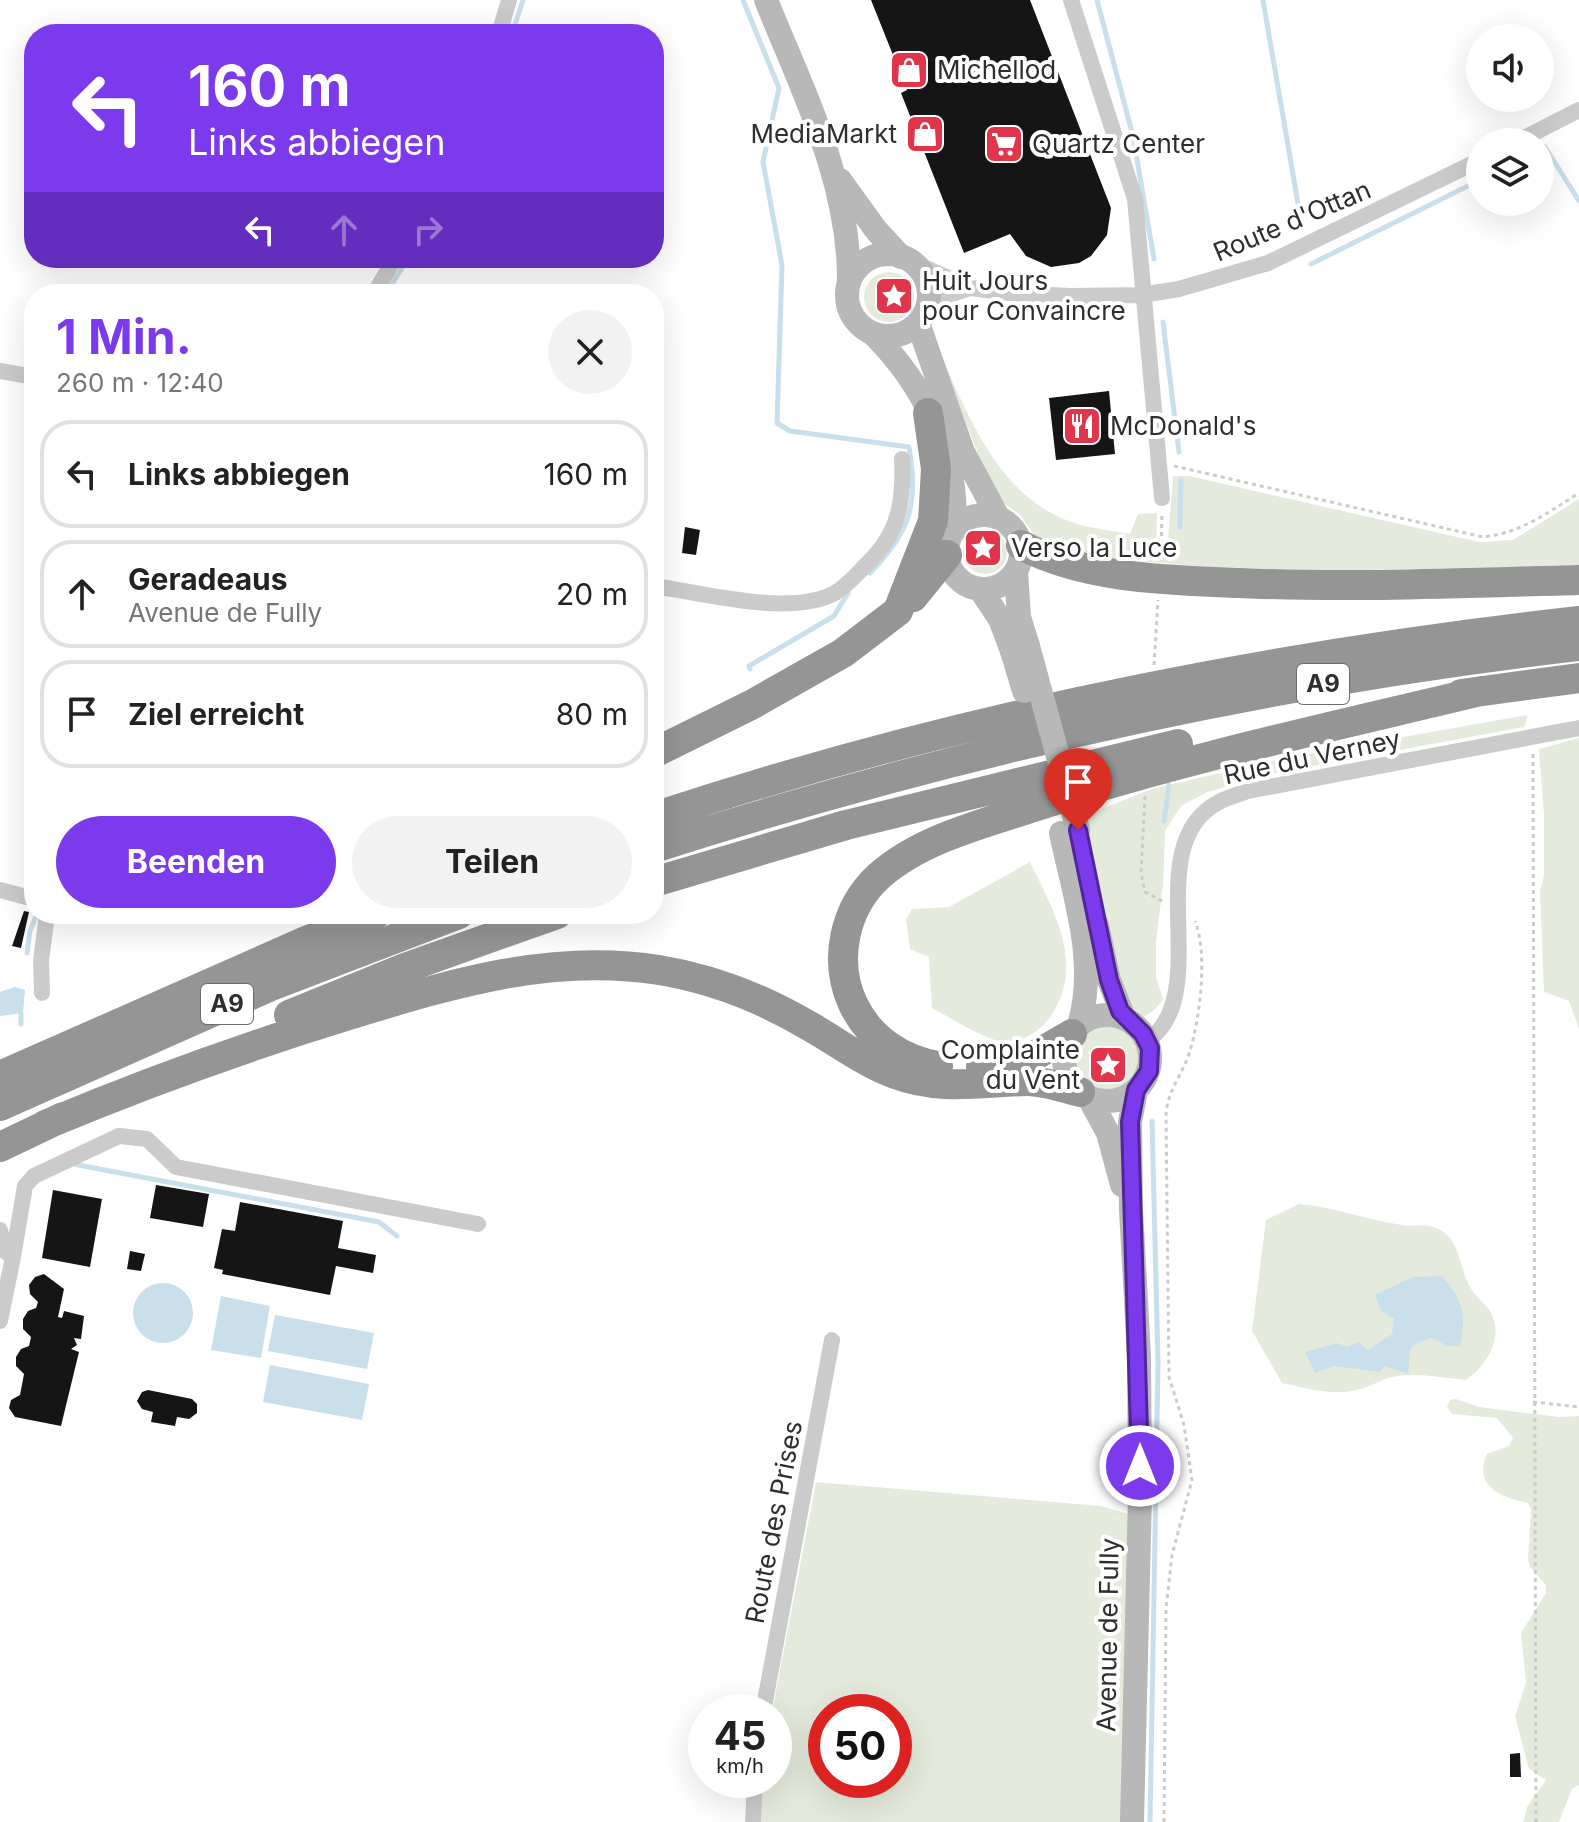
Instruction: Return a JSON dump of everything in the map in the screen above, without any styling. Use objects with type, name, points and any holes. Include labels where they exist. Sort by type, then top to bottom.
[{"type":"highway","points":[[898,611],[933,521],[936,469],[928,413]]},
{"type":"highway","points":[[664,748],[751,705],[843,653],[921,590],[951,542]]},
{"type":"highway","points":[[1018,558],[1185,581],[1389,585],[1579,580]]},
{"type":"highway","name":"A9","points":[[664,814],[925,740],[1210,675],[1390,643],[1579,621]]},
{"type":"highway","name":"A9","points":[[664,845],[815,799],[1099,728],[1307,687],[1579,646]]},
{"type":"highway","points":[[664,879],[846,825],[1091,763],[1293,722],[1579,678]]},
{"type":"highway","points":[[1076,1029],[1034,1056],[982,1067],[928,1064],[897,1052],[862,1020],[846,985],[843,946],[859,900],[879,876],[913,853],[1020,812],[1196,758],[1481,691]]},
{"type":"highway","points":[[0,1074],[295,924]]},
{"type":"highway","name":"A9","points":[[0,1074],[350,924]]},
{"type":"highway","name":"A9","points":[[0,1106],[227,1004],[433,924]]},
{"type":"highway","points":[[0,1147],[345,992],[530,924]]},
{"type":"highway","points":[[45,1125],[223,1056],[403,998],[503,972],[585,964],[661,971],[729,988],[791,1016],[874,1065],[911,1079],[944,1085],[1036,1082],[1084,1094]]},
{"type":"main road","points":[[766,0],[836,174],[846,233],[850,310],[857,322],[872,333],[902,365],[928,413],[954,477],[951,542],[960,580],[980,589],[1020,649]]},
{"type":"main road","points":[[836,174],[876,230],[927,283],[922,318],[963,452],[998,517],[1011,526],[1018,558],[1020,649],[1106,970],[1124,1018]]},
{"type":"main road","points":[[849,283],[859,266],[870,259],[889,255],[906,259]]},
{"type":"main road","points":[[872,333],[897,335],[922,318]]},
{"type":"main road","points":[[951,542],[974,516],[998,517]]},
{"type":"main road","points":[[980,589],[1003,584],[1018,558]]},
{"type":"main road","points":[[1070,832],[1087,964],[1087,996],[1065,1051],[1065,1064],[1084,1094],[1113,1101],[1136,1090],[1149,1071],[1147,1041],[1138,1027],[1124,1018],[1101,1015],[1076,1029]]},
{"type":"main road","name":"Avenue de Fully","points":[[1132,1822],[1140,1407],[1130,1122],[1136,1090]]},
{"type":"main road","name":"Avenue de Fully","points":[[1084,1094],[1108,1133],[1131,1210]]},
{"type":"street","points":[[502,24],[509,0]]},
{"type":"street","points":[[1071,0],[1135,199],[1141,295],[1162,498]]},
{"type":"street","points":[[1544,128],[1579,110]]},
{"type":"street","name":"Route d'Ottan","points":[[906,259],[971,288],[1070,296],[1141,295],[1197,286],[1268,263],[1466,167]]},
{"type":"street","points":[[922,318],[949,295],[971,288]]},
{"type":"street","points":[[0,371],[24,375]]},
{"type":"street","points":[[664,587],[788,602],[813,601],[834,593],[872,560],[896,525],[903,501],[902,459]]},
{"type":"street","name":"Rue du Verney","points":[[1147,1041],[1162,1028],[1172,1004],[1180,864],[1187,840],[1198,819],[1217,802],[1248,791],[1579,728]]},
{"type":"street","points":[[0,890],[24,896]]},
{"type":"street","points":[[42,993],[41,961],[46,924]]},
{"type":"street","points":[[0,1321],[25,1186],[34,1176],[119,1136],[147,1139],[176,1167],[478,1224]]},
{"type":"street","points":[[0,1230],[5,1251],[13,1257]]},
{"type":"street","name":"Route des Prises","points":[[766,1694],[832,1340]]},
{"type":"street","points":[[753,1822],[754,1798]]},
{"type":"path","points":[[1159,461],[1483,537],[1507,535],[1529,525],[1579,493]]},
{"type":"path","points":[[1161,552],[1162,498]]},
{"type":"path","points":[[1153,668],[1158,600]]},
{"type":"path","points":[[1531,736],[1535,772],[1533,1402],[1536,1822]]},
{"type":"path","points":[[1145,788],[1141,873],[1145,892],[1190,913],[1197,924],[1201,955],[1199,1011],[1189,1053],[1170,1094],[1166,1115],[1169,1377],[1184,1425],[1192,1480],[1172,1555],[1166,1609],[1164,1822]]},
{"type":"path","points":[[1533,1402],[1579,1407]]},
{"type":"green space","points":[[889,272],[906,280],[914,297],[906,314],[889,322],[872,314],[864,297],[872,280]]},
{"type":"green space","points":[[936,344],[960,399],[989,452],[1028,497],[1052,513],[1081,525],[1130,534],[1138,514],[1157,513],[1156,552],[1167,553],[1173,476],[1189,476],[1479,542],[1513,540],[1579,499],[1579,568],[1251,571],[1085,556],[1035,536],[1020,515],[1001,501],[986,475]]},
{"type":"green space","points":[[985,530],[1001,536],[1007,552],[1001,568],[985,574],[969,568],[963,552],[969,536]]},
{"type":"green space","points":[[1528,715],[1524,727],[1270,774],[1207,792],[1181,806],[1165,831],[1156,942],[1156,977],[1163,999],[1150,1013],[1140,1017],[1125,1006],[1113,972],[1082,817],[1151,789],[1285,758]]},
{"type":"green space","points":[[1579,738],[1579,1029],[1569,1001],[1544,992],[1540,891],[1544,875],[1544,815],[1539,749]]},
{"type":"green space","points":[[1030,862],[1049,901],[1063,941],[1065,981],[1059,1001],[1043,1025],[1022,1039],[997,1041],[932,1008],[929,957],[910,949],[906,920],[912,909],[949,907]]},
{"type":"green space","points":[[1107,1026],[1130,1036],[1140,1059],[1130,1082],[1107,1092],[1084,1082],[1074,1059],[1084,1036]]},
{"type":"green space","points":[[1299,1204],[1402,1225],[1429,1226],[1449,1237],[1458,1252],[1470,1287],[1488,1308],[1494,1321],[1495,1340],[1481,1367],[1466,1380],[1424,1375],[1398,1376],[1348,1392],[1319,1391],[1282,1383],[1252,1331],[1266,1220]]},
{"type":"green space","points":[[1450,1400],[1479,1407],[1559,1417],[1579,1416],[1579,1785],[1572,1789],[1559,1822],[1523,1822],[1527,1807],[1546,1780],[1529,1769],[1515,1716],[1526,1683],[1521,1633],[1546,1593],[1546,1585],[1530,1567],[1528,1559],[1531,1510],[1528,1503],[1492,1488],[1484,1474],[1487,1454],[1509,1446],[1513,1438],[1497,1418],[1452,1414],[1447,1407]]},
{"type":"green space","points":[[816,1482],[1101,1506],[1128,1514],[1122,1822],[761,1822],[762,1798],[792,1798],[792,1694],[775,1694]]},
{"type":"water","points":[[15,987],[25,990],[23,1013],[0,1016],[0,992]]},
{"type":"water","points":[[1442,1276],[1462,1308],[1460,1346],[1448,1346],[1431,1338],[1416,1344],[1410,1350],[1408,1374],[1385,1366],[1380,1372],[1334,1366],[1315,1373],[1305,1352],[1337,1343],[1347,1347],[1359,1342],[1368,1350],[1392,1334],[1394,1319],[1381,1311],[1375,1295],[1412,1277]]},
{"type":"water","points":[[163,1283],[184,1292],[193,1313],[184,1334],[163,1343],[142,1334],[133,1313],[142,1292]]},
{"type":"water","points":[[221,1296],[270,1306],[261,1358],[211,1350]]},
{"type":"water","points":[[275,1315],[374,1333],[367,1369],[268,1351]]},
{"type":"water","points":[[270,1365],[369,1384],[362,1420],[263,1402]]},
{"type":"building","name":"Quartz Center","points":[[871,0],[1030,0],[1111,208],[1107,235],[1091,256],[1079,263],[1051,267],[1026,256],[1010,234],[964,253],[901,93],[907,90]]},
{"type":"building","name":"McDonald's","points":[[1109,391],[1115,454],[1056,460],[1049,398]]},
{"type":"building","points":[[685,527],[700,530],[696,555],[682,553]]},
{"type":"building","points":[[24,911],[26,924],[21,948],[12,946]]},
{"type":"building","points":[[156,1185],[209,1194],[203,1227],[150,1218]]},
{"type":"building","points":[[53,1190],[102,1199],[90,1267],[42,1258]]},
{"type":"building","points":[[240,1202],[343,1221],[338,1248],[376,1255],[373,1273],[336,1266],[330,1295],[222,1274],[223,1270],[214,1268],[222,1229],[235,1231]]},
{"type":"building","points":[[130,1251],[145,1254],[141,1271],[127,1269]]},
{"type":"building","points":[[44,1274],[64,1289],[58,1317],[62,1318],[64,1311],[84,1316],[81,1339],[74,1338],[77,1345],[71,1349],[79,1352],[61,1426],[15,1417],[9,1408],[11,1400],[20,1395],[24,1374],[16,1366],[16,1357],[21,1349],[29,1346],[31,1337],[23,1329],[23,1319],[28,1311],[36,1308],[38,1302],[30,1294],[29,1285],[35,1277]]},
{"type":"building","points":[[148,1390],[192,1399],[197,1404],[197,1413],[189,1419],[177,1417],[175,1426],[151,1422],[153,1412],[142,1409],[137,1401],[142,1392]]},
{"type":"building","points":[[1520,1753],[1521,1777],[1510,1777],[1510,1754]]},
{"type":"waterway","points":[[515,24],[523,0]]},
{"type":"waterway","points":[[743,0],[779,88],[763,162],[782,265],[777,423],[790,431],[909,447],[913,485],[908,516],[894,544],[870,573]]},
{"type":"waterway","points":[[1097,0],[1133,136],[1154,259]]},
{"type":"waterway","points":[[1263,0],[1302,227]]},
{"type":"waterway","points":[[1554,161],[1579,201]]},
{"type":"waterway","points":[[1311,264],[1466,187]]},
{"type":"waterway","points":[[392,284],[402,268]]},
{"type":"waterway","points":[[1163,322],[1179,452]]},
{"type":"waterway","points":[[1180,527],[1181,480]]},
{"type":"waterway","points":[[750,669],[749,666],[834,616],[848,593]]},
{"type":"waterway","points":[[1164,821],[1169,785]]},
{"type":"waterway","points":[[27,953],[33,924]]},
{"type":"waterway","points":[[21,1014],[21,1024]]},
{"type":"waterway","points":[[1150,1822],[1158,1362],[1152,1121]]},
{"type":"waterway","points":[[73,1164],[379,1222],[397,1236]]},
{"type":"place","name":"Michellod","points":[[909,70]]},
{"type":"place","name":"MediaMarkt","points":[[925,134]]},
{"type":"place","name":"Quartz Center","points":[[1004,144]]},
{"type":"place","name":"Huit Jours pour Convaincre","points":[[894,296]]},
{"type":"place","name":"McDonald's","points":[[1082,426]]},
{"type":"place","name":"Verso la Luce","points":[[983,548]]},
{"type":"place","name":"Complainte du Vent","points":[[1108,1065]]},
{"type":"route","points":[[1078,830],[1109,980],[1120,1011],[1143,1034],[1151,1056],[1149,1071],[1136,1090],[1130,1122],[1140,1466]]}]
